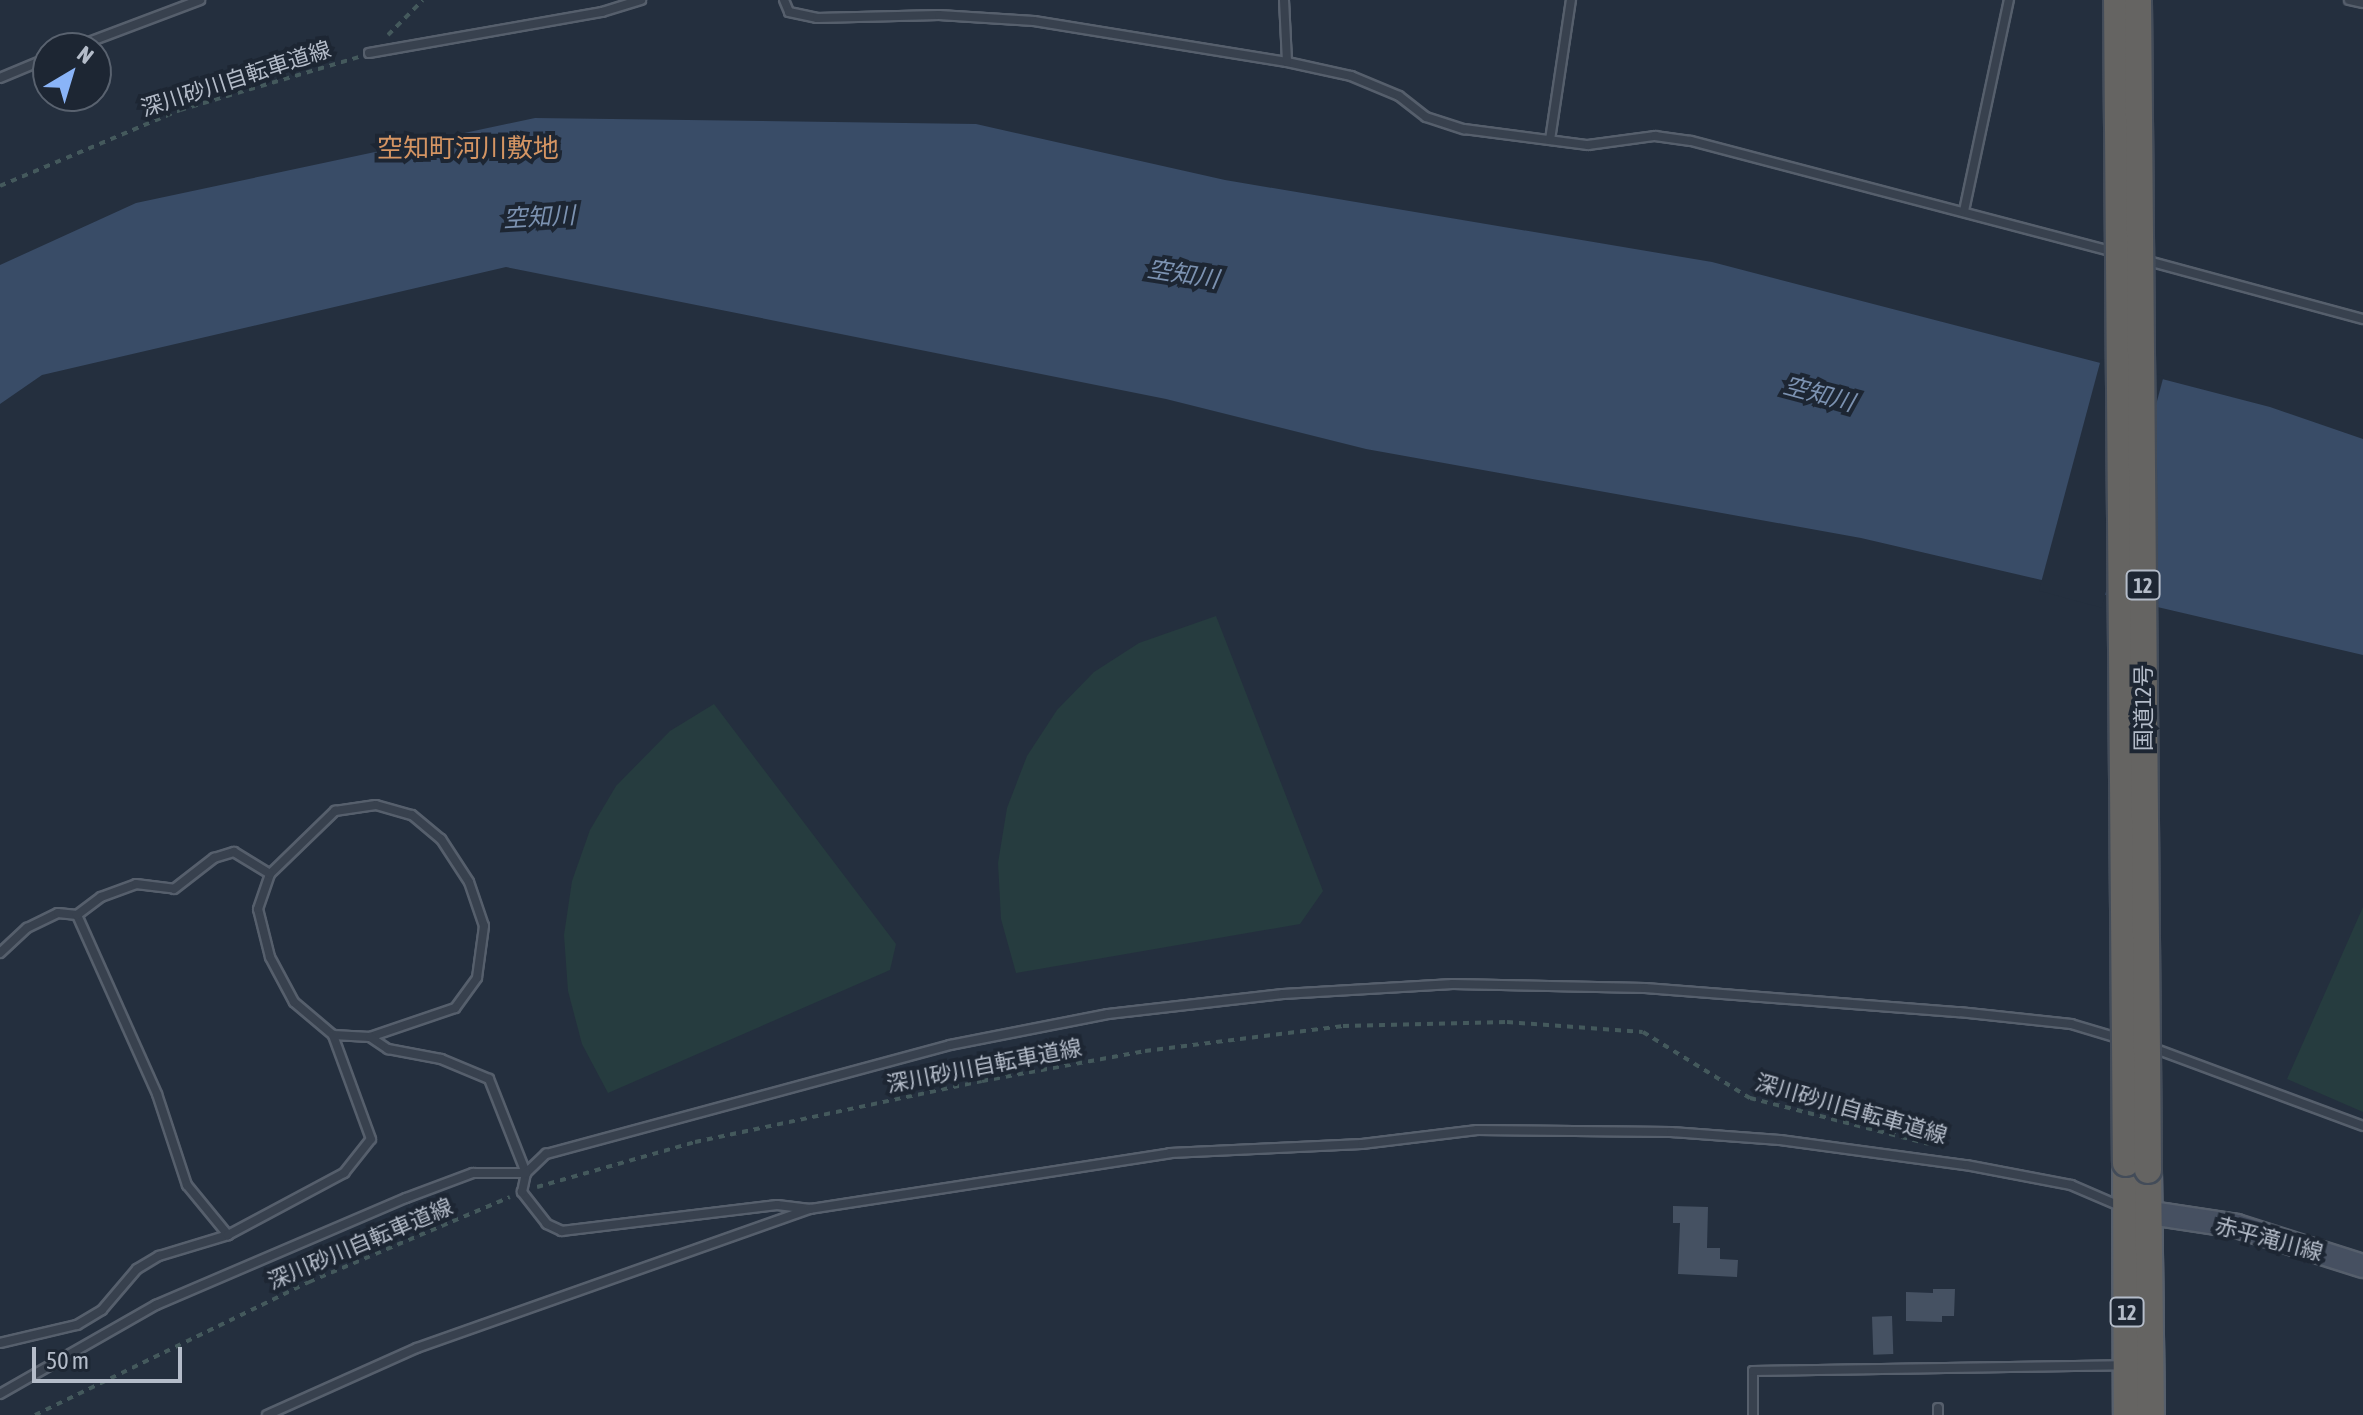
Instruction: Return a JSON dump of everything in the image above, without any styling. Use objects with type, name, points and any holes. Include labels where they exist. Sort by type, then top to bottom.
[{"type":"highway","name":"国道12号","points":[[2117,0],[2138,1211],[2151,1415]]},
{"type":"highway","name":"国道12号","points":[[2137,1166],[2138,0]]},
{"type":"highway","name":"国道12号","points":[[2127,1415],[2127,1364],[2138,1211]]},
{"type":"main road","name":"赤平滝川線","points":[[2138,1211],[2237,1226],[2363,1266]]},
{"type":"lane","points":[[112,33],[200,0]]},
{"type":"lane","points":[[369,53],[602,12],[641,0]]},
{"type":"lane","points":[[784,0],[789,12],[817,18],[939,15],[1034,21],[1287,62],[1351,76],[1399,96],[1426,117],[1464,129],[1588,145],[1655,136],[1691,141],[2363,319]]},
{"type":"lane","points":[[1284,0],[1287,62]]},
{"type":"lane","points":[[1550,140],[1571,0]]},
{"type":"lane","points":[[1964,211],[2009,0]]},
{"type":"lane","points":[[2349,0],[2363,3]]},
{"type":"lane","points":[[0,78],[32,65]]},
{"type":"lane","points":[[0,1343],[77,1325],[102,1310],[137,1269],[159,1256],[228,1235],[344,1173],[371,1139],[333,1035],[294,1002],[270,957],[258,909],[270,874],[335,811],[376,805],[412,815],[441,839],[469,882],[484,926],[477,978],[455,1008],[370,1037],[333,1035]]},
{"type":"lane","points":[[0,953],[37,923],[58,913],[77,915],[101,897],[136,884],[174,889],[214,858],[234,852],[270,874]]},
{"type":"lane","points":[[77,915],[157,1094],[187,1185],[228,1235]]},
{"type":"lane","points":[[0,1394],[156,1305],[406,1198],[473,1173],[526,1173],[546,1154],[950,1045],[1108,1014],[1283,994],[1453,984],[1645,988],[2071,1024],[2174,1054],[2363,1126]]},
{"type":"lane","points":[[370,1037],[388,1049],[441,1059],[489,1079],[526,1173],[522,1192],[547,1224],[562,1231],[777,1205],[810,1209]]},
{"type":"lane","points":[[267,1415],[417,1348],[810,1209],[1170,1153],[1362,1144],[1477,1130],[1764,1139],[1966,1165],[2071,1185],[2138,1211]]},
{"type":"lane","points":[[1753,1415],[1753,1371],[2127,1364]]},
{"type":"path","name":"深川砂川自転車道線","points":[[0,186],[180,110],[369,53],[423,0]]},
{"type":"path","name":"深川砂川自転車道線","points":[[35,1415],[309,1282],[522,1192],[695,1142],[1145,1051],[1343,1026],[1507,1022],[1655,1035],[1750,1098],[1941,1148],[1966,1165]]},
{"type":"green space","points":[[1216,616],[1323,891],[1300,924],[1016,973],[1001,919],[998,863],[1007,808],[1027,756],[1057,710],[1094,672],[1139,643]]},
{"type":"green space","points":[[714,704],[896,944],[890,970],[608,1093],[582,1044],[568,991],[564,935],[572,881],[590,830],[616,786],[670,731]]},
{"type":"green space","points":[[2363,907],[2363,1112],[2287,1079]]},
{"type":"water","name":"空知川","points":[[535,118],[976,124],[1225,180],[1712,262],[2270,407],[2363,439],[2363,655],[1861,538],[1366,449],[1166,399],[506,267],[42,375],[0,404],[0,265],[136,203]]},
{"type":"pier","points":[[2101,359],[2164,376],[2102,608],[2039,591]]},
{"type":"building","points":[[1673,1206],[1708,1207],[1707,1248],[1720,1248],[1720,1259],[1738,1260],[1737,1277],[1678,1274],[1680,1223],[1673,1223]]},
{"type":"building","points":[[1933,1289],[1955,1289],[1954,1316],[1942,1316],[1942,1322],[1906,1321],[1906,1292],[1933,1293]]},
{"type":"building","points":[[1892,1316],[1893,1354],[1873,1355],[1872,1317]]},
{"type":"district","name":"空知町河川敷地","points":[[468,149]]}]
